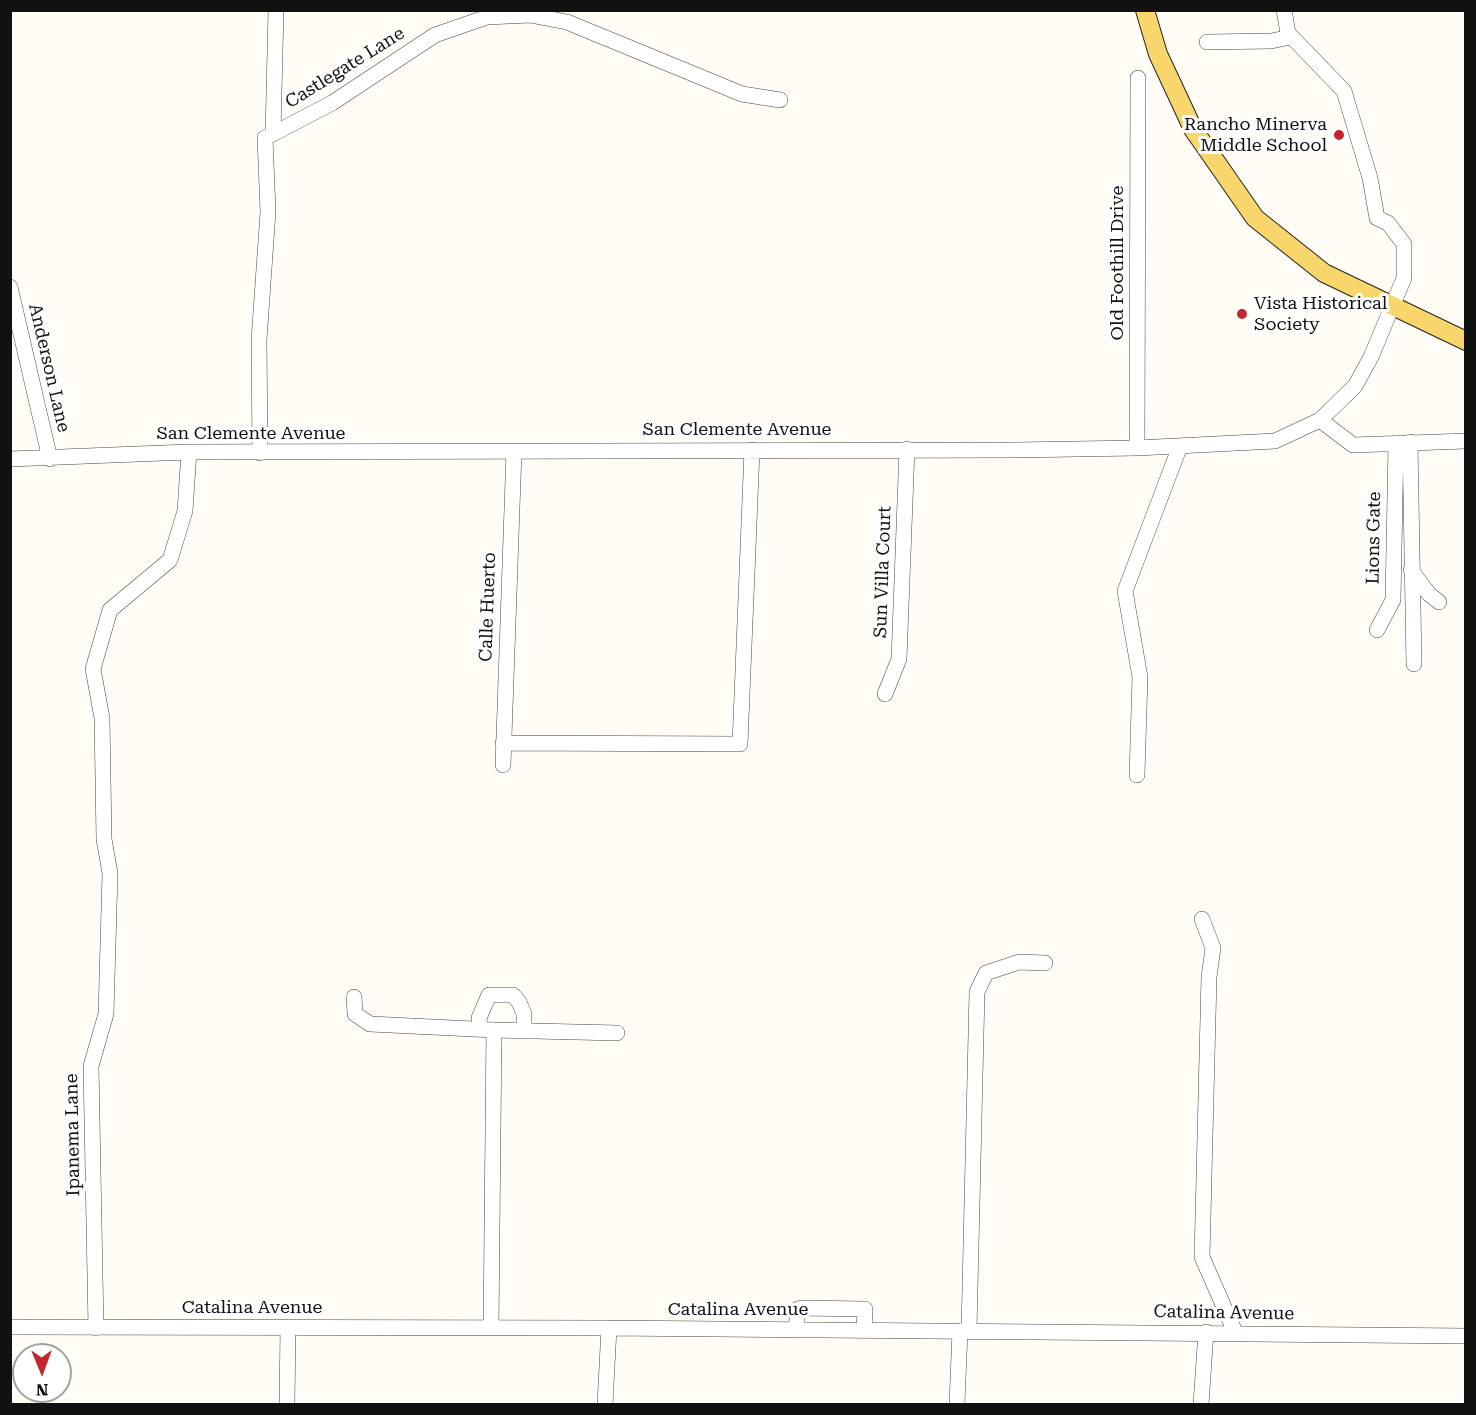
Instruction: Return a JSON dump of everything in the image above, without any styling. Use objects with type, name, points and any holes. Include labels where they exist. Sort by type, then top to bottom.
[{"type":"main road","points":[[1145,10],[1158,54],[1193,129],[1255,218],[1324,273],[1466,341]]},
{"type":"street","points":[[260,453],[259,340],[268,212],[265,138],[273,134],[276,10]]},
{"type":"street","points":[[1207,42],[1271,41],[1291,37],[1284,19],[1284,10]]},
{"type":"street","name":"Castlegate Lane","points":[[273,134],[332,103],[435,35],[487,16],[530,15],[567,22],[742,94],[780,100]]},
{"type":"street","name":"San Clemente Avenue","points":[[10,459],[189,452],[1137,448],[1275,441],[1320,420],[1355,386],[1394,306],[1404,278],[1404,244],[1388,223],[1377,218],[1370,178],[1344,91],[1291,37]]},
{"type":"street","name":"Old Foothill Drive","points":[[1137,448],[1138,78]]},
{"type":"street","name":"Anderson Lane","points":[[10,287],[50,459]]},
{"type":"street","points":[[1320,420],[1353,445],[1466,441]]},
{"type":"street","points":[[1403,442],[1414,664]]},
{"type":"street","name":"Lions Gate","points":[[1377,630],[1393,600],[1403,442]]},
{"type":"street","points":[[1137,775],[1140,677],[1125,591],[1180,446]]},
{"type":"street","name":"Sun Villa Court","points":[[885,694],[899,659],[907,449]]},
{"type":"street","points":[[503,743],[741,744],[752,450]]},
{"type":"street","name":"Calle Huerto","points":[[503,765],[514,451]]},
{"type":"street","name":"Ipanema Lane","points":[[96,1328],[91,1066],[106,1014],[110,873],[104,839],[100,700],[93,669],[110,610],[170,560],[184,511],[189,452]]},
{"type":"street","points":[[1411,570],[1429,594],[1439,602]]},
{"type":"street","points":[[1202,919],[1213,948],[1209,978],[1202,1257],[1235,1332]]},
{"type":"street","points":[[957,1404],[964,1330],[977,992],[986,973],[1019,962],[1046,963]]},
{"type":"street","points":[[491,1328],[487,1030],[479,1018],[489,995],[513,995],[524,1014],[524,1031]]},
{"type":"street","points":[[354,997],[355,1014],[370,1024],[617,1034]]},
{"type":"street","points":[[796,1330],[798,1309],[801,1308],[865,1309],[864,1330]]},
{"type":"street","points":[[287,1404],[288,1327]]},
{"type":"street","name":"Catalina Avenue","points":[[10,1328],[609,1328],[1235,1332],[1466,1336]]},
{"type":"street","points":[[605,1404],[609,1328]]},
{"type":"street","points":[[1201,1404],[1206,1332]]},
{"type":"place","name":"Rancho Minerva Middle School","points":[[1339,135]]},
{"type":"place","name":"Vista Historical Society","points":[[1242,314]]}]
